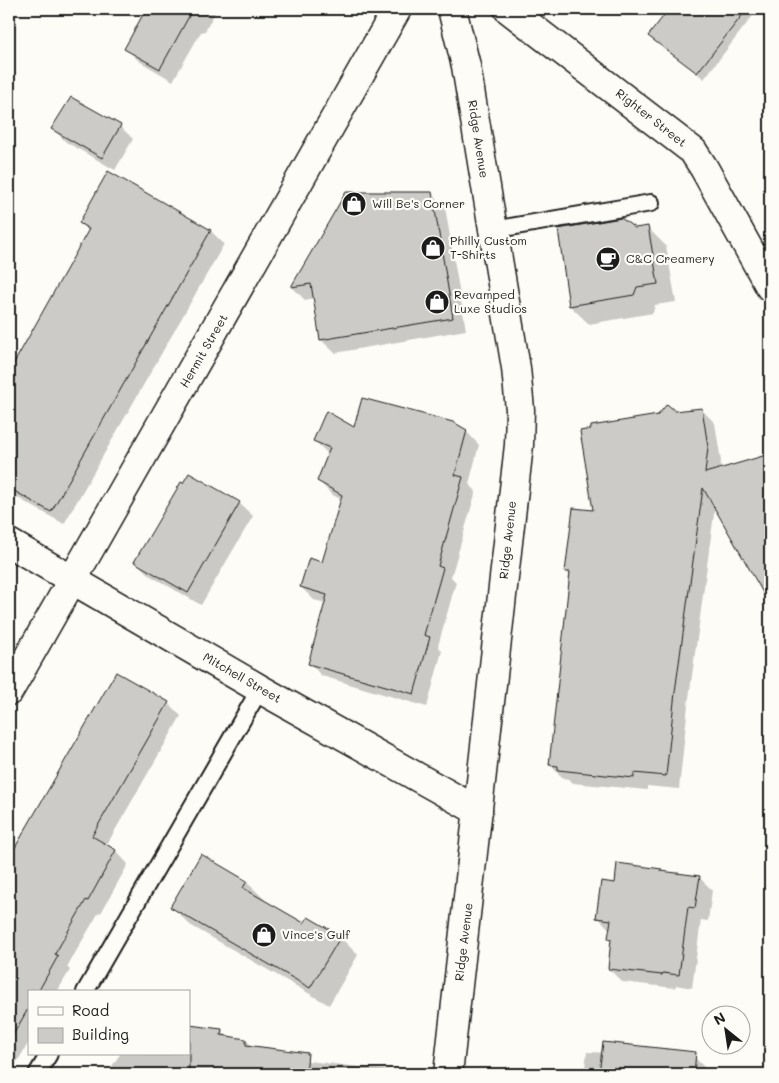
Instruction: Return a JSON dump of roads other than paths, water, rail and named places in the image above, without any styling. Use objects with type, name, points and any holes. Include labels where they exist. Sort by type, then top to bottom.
[{"type":"street","name":"Hermit Street","points":[[9,691],[397,9]]},
{"type":"street","name":"Ridge Avenue","points":[[448,1074],[519,445],[520,410],[516,368],[466,66],[452,9]]},
{"type":"street","name":"Righter Street","points":[[508,9],[693,151],[770,287]]},
{"type":"street","name":"Mitchell Street","points":[[9,543],[260,689],[478,811]]},
{"type":"lane","points":[[493,230],[651,203]]},
{"type":"lane","points":[[86,990],[260,689]]},
{"type":"lane","points":[[37,1074],[48,1056]]},
{"type":"place","name":"Will Be's Corner","points":[[354,204]]},
{"type":"place","name":"Philly Custom T-Shirts","points":[[433,248]]},
{"type":"place","name":"C&C Creamery","points":[[608,259]]},
{"type":"place","name":"Revamped Luxe Studios","points":[[437,302]]},
{"type":"place","name":"Vince's Gulf","points":[[264,935]]}]
